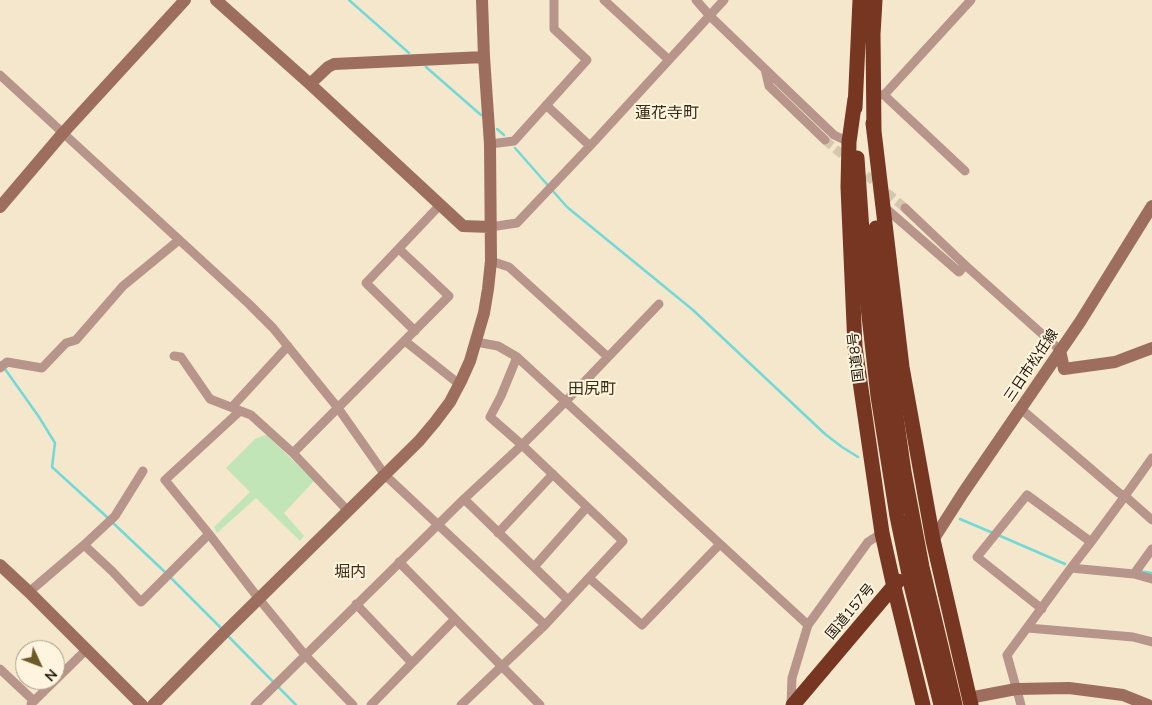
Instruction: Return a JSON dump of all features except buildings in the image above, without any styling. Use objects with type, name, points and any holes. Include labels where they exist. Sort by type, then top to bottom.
[{"type":"highway","name":"国道8号","points":[[860,0],[855,99],[857,154],[873,289],[878,396],[897,516],[912,589],[941,705]]},
{"type":"highway","name":"国道8号","points":[[875,0],[873,34],[879,94],[874,123],[875,219],[873,289],[885,339],[904,472],[922,566],[965,703]]},
{"type":"highway","points":[[855,99],[849,142],[848,188],[855,347],[882,533],[923,705]]},
{"type":"highway","points":[[874,123],[902,368],[965,703]]},
{"type":"highway","name":"国道157号","points":[[792,705],[933,540]]},
{"type":"street","points":[[0,207],[63,133],[185,0]]},
{"type":"street","points":[[216,0],[463,226],[490,227],[517,223],[724,0]]},
{"type":"street","points":[[153,705],[419,441],[450,402],[470,361],[487,297],[491,261],[490,144],[482,0]]},
{"type":"street","points":[[490,144],[514,141],[587,60],[554,29],[554,0]]},
{"type":"street","points":[[696,0],[710,16],[834,135],[849,142]]},
{"type":"street","points":[[965,171],[879,94],[971,0]]},
{"type":"street","points":[[609,1],[669,60]]},
{"type":"street","points":[[310,84],[328,67],[334,64],[484,57]]},
{"type":"street","points":[[765,69],[769,86],[825,140]]},
{"type":"street","points":[[0,75],[273,328],[338,408],[385,475],[545,625]]},
{"type":"street","points":[[546,105],[590,146]]},
{"type":"street","points":[[415,331],[366,283],[440,205]]},
{"type":"street","points":[[883,205],[959,272],[965,265]]},
{"type":"street","name":"三日市松任線","points":[[933,540],[1080,322],[1152,206]]},
{"type":"street","points":[[905,208],[1060,350],[1064,369],[1115,362],[1152,348]]},
{"type":"street","points":[[2,366],[7,362],[42,368],[66,343],[76,340],[123,286],[178,240]]},
{"type":"street","points":[[293,453],[450,296],[399,249]]},
{"type":"street","points":[[491,261],[509,267],[608,357]]},
{"type":"street","points":[[254,705],[438,524],[522,445],[659,304]]},
{"type":"street","points":[[405,341],[459,384]]},
{"type":"street","points":[[476,342],[498,346],[517,357],[808,624]]},
{"type":"street","points":[[288,346],[236,409],[164,480],[305,655],[353,705]]},
{"type":"street","points":[[174,356],[181,357],[210,399],[251,415],[293,453],[348,511]]},
{"type":"street","points":[[461,705],[545,625],[623,541],[522,445],[490,418],[517,357]]},
{"type":"street","points":[[1021,409],[1152,520]]},
{"type":"street","points":[[1021,705],[1007,654],[1152,458]]},
{"type":"street","points":[[29,592],[115,516],[144,471]]},
{"type":"street","points":[[498,533],[552,474]]},
{"type":"street","points":[[1042,609],[977,557],[1027,495],[1091,542]]},
{"type":"street","points":[[464,499],[568,600]]},
{"type":"street","points":[[534,567],[587,506]]},
{"type":"street","points":[[792,705],[792,678],[808,624],[868,542],[882,533]]},
{"type":"street","points":[[84,545],[141,602],[209,534]]},
{"type":"street","points":[[589,578],[642,625],[720,544]]},
{"type":"street","points":[[1137,570],[1152,550]]},
{"type":"street","points":[[399,562],[540,705]]},
{"type":"street","points":[[0,565],[142,705]]},
{"type":"street","points":[[1071,568],[1137,570],[1152,579]]},
{"type":"street","points":[[356,604],[412,663]]},
{"type":"street","points":[[371,705],[455,620]]},
{"type":"street","points":[[1028,628],[1133,637],[1152,642]]},
{"type":"street","points":[[0,669],[32,703],[87,649]]},
{"type":"street","points":[[947,705],[965,703],[1016,689],[1069,688],[1123,695],[1148,705]]},
{"type":"green space","points":[[265,435],[314,481],[284,513],[304,536],[300,541],[256,498],[217,533],[214,527],[250,492],[226,468],[255,439]]},
{"type":"waterway","points":[[349,0],[409,53]]},
{"type":"waterway","points":[[426,67],[481,115]]},
{"type":"waterway","points":[[497,129],[504,135]]},
{"type":"waterway","points":[[515,148],[567,207],[693,310],[825,434],[858,457]]},
{"type":"waterway","points":[[0,362],[55,443],[52,467],[108,518]]},
{"type":"waterway","points":[[960,519],[993,533]]},
{"type":"waterway","points":[[112,522],[166,573]]},
{"type":"waterway","points":[[998,535],[1065,564]]},
{"type":"waterway","points":[[1139,571],[1152,573]]},
{"type":"waterway","points":[[170,577],[223,630]]},
{"type":"waterway","points":[[228,636],[296,705]]},
{"type":"tunnel","points":[[825,140],[905,208]]},
{"type":"district","name":"蓮花寺町","points":[[667,114]]},
{"type":"district","name":"田尻町","points":[[592,390]]},
{"type":"district","name":"堀内","points":[[350,573]]}]
